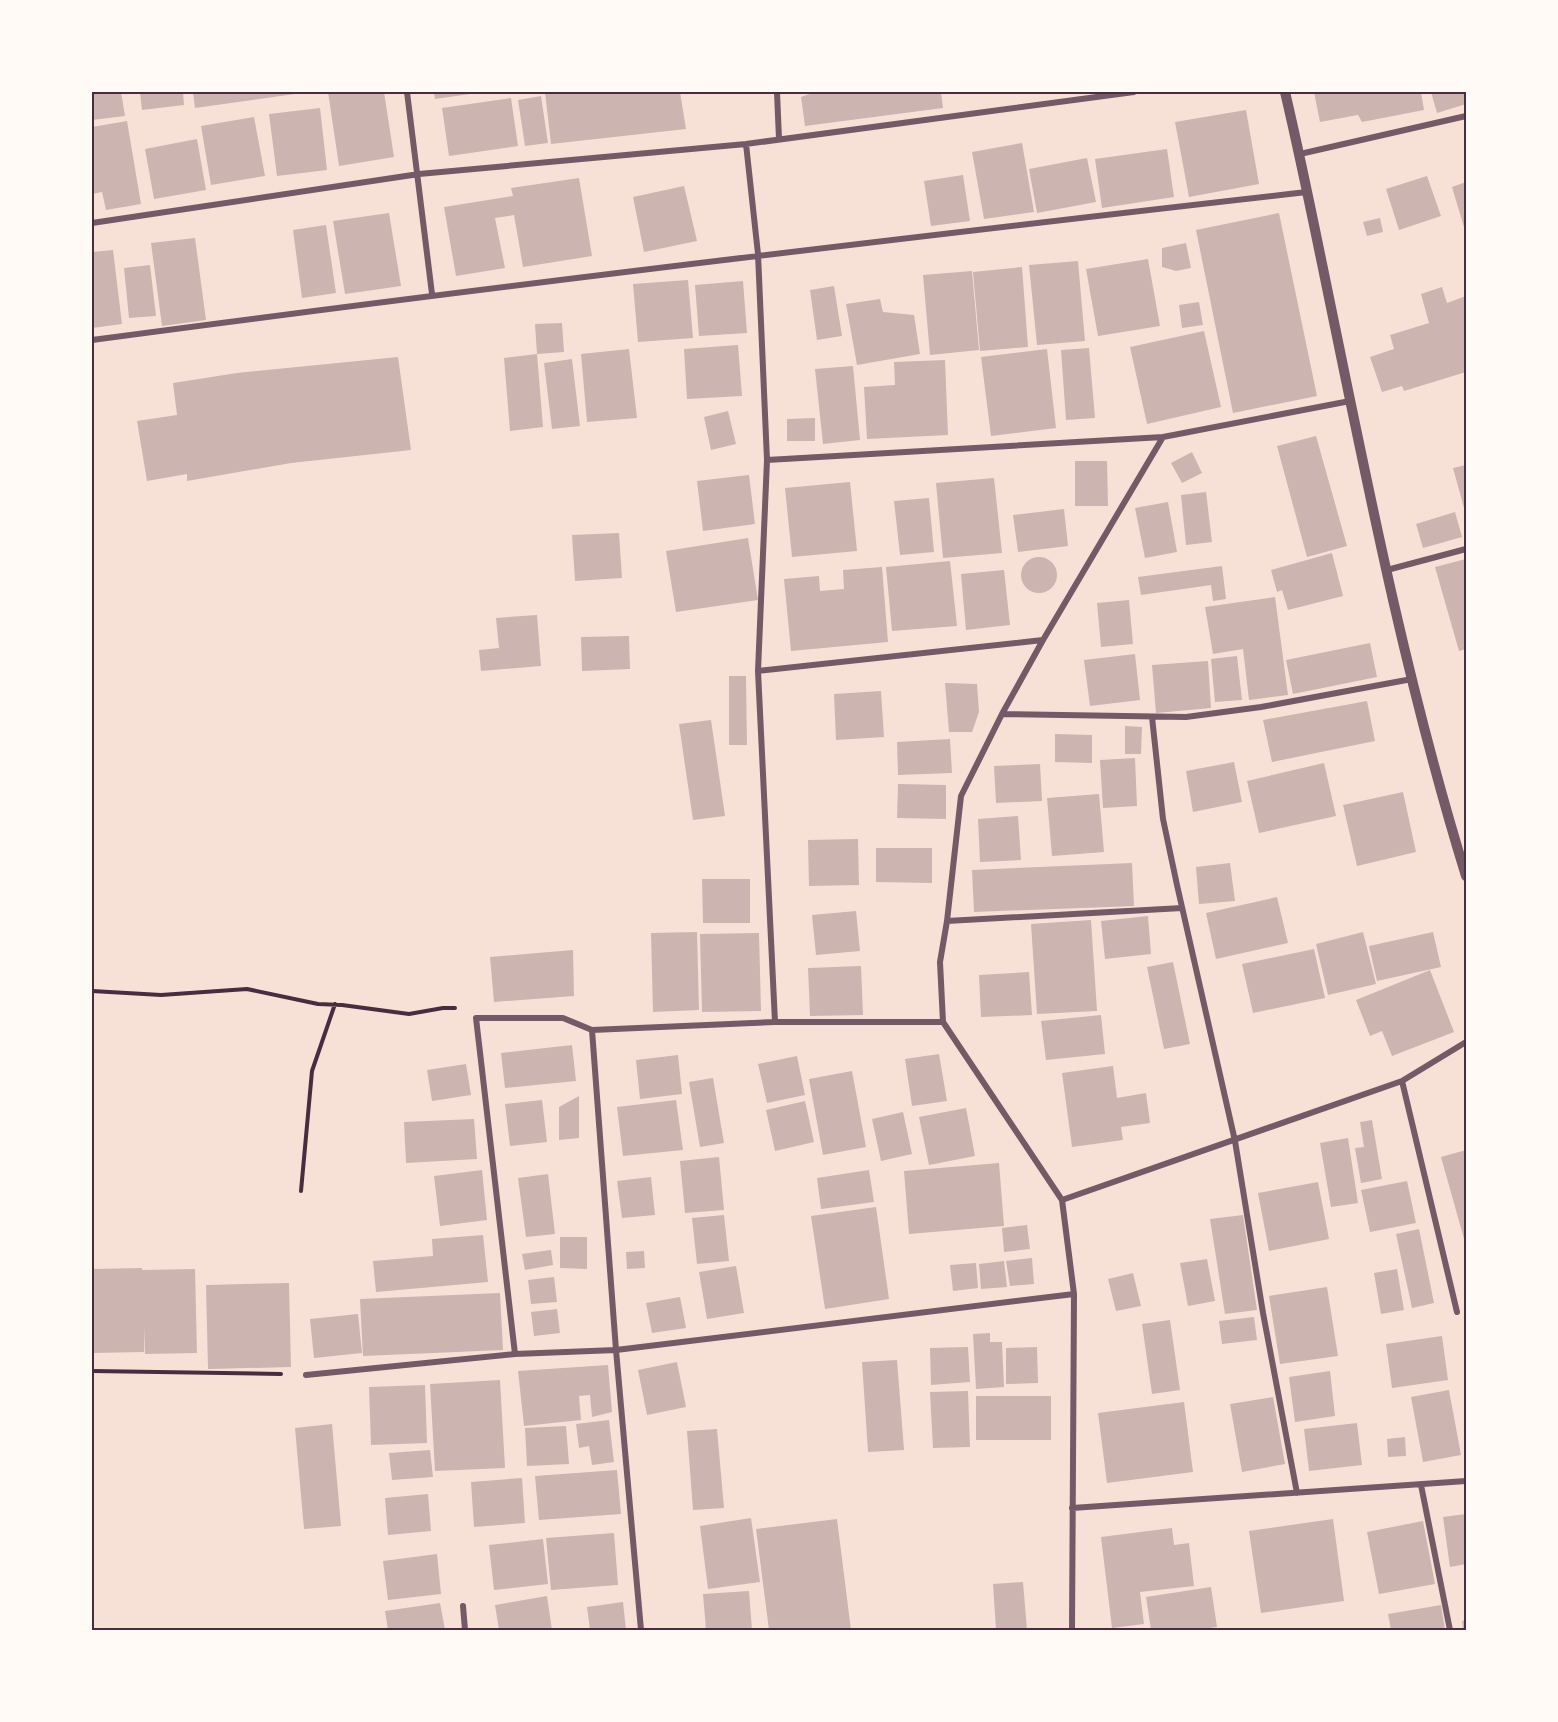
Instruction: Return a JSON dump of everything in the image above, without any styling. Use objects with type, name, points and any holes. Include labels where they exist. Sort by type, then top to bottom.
[{"type":"street","points":[[407,92],[419,174],[432,294]]},
{"type":"street","points":[[777,92],[779,139]]},
{"type":"street","points":[[92,223],[419,174],[746,144],[1134,92]]},
{"type":"street","points":[[1285,92],[1300,154],[1350,401],[1412,679],[1467,876]]},
{"type":"street","points":[[1300,154],[1467,116]]},
{"type":"street","points":[[746,144],[758,254],[767,460],[758,671],[775,1022]]},
{"type":"street","points":[[92,340],[432,294],[758,254],[1307,192]]},
{"type":"street","points":[[767,460],[1163,436],[1350,401]]},
{"type":"street","points":[[1072,1630],[1074,1294],[1062,1200],[943,1022],[940,962],[961,796],[1002,714],[1043,640],[1163,436]]},
{"type":"street","points":[[1387,570],[1467,549]]},
{"type":"street","points":[[758,671],[1043,640]]},
{"type":"street","points":[[1002,714],[1186,717],[1261,707],[1412,679]]},
{"type":"street","points":[[1152,717],[1163,819],[1235,1141],[1263,1313],[1297,1492]]},
{"type":"street","points":[[947,921],[1182,908]]},
{"type":"street","points":[[515,1354],[476,1018],[563,1018],[592,1030],[775,1022],[943,1022]]},
{"type":"street","points":[[592,1030],[616,1350],[641,1630]]},
{"type":"street","points":[[1062,1200],[1402,1082],[1467,1042]]},
{"type":"street","points":[[1402,1082],[1457,1312]]},
{"type":"street","points":[[306,1375],[515,1354],[616,1350],[1074,1294]]},
{"type":"street","points":[[1072,1508],[1467,1481]]},
{"type":"street","points":[[1421,1485],[1450,1630]]},
{"type":"street","points":[[463,1606],[465,1630]]},
{"type":"path","points":[[92,991],[161,995],[247,989],[318,1004],[409,1014],[443,1008],[466,1008],[476,1018]]},
{"type":"path","points":[[301,1191],[312,1071],[335,1005]]},
{"type":"path","points":[[92,1371],[306,1375]]},
{"type":"building","points":[[92,92],[121,92],[125,116],[92,120]]},
{"type":"building","points":[[140,92],[183,92],[184,105],[142,110]]},
{"type":"building","points":[[193,92],[302,92],[302,93],[195,108]]},
{"type":"building","points":[[328,92],[384,92],[394,157],[339,166]]},
{"type":"building","points":[[434,92],[477,92],[477,93],[435,99]]},
{"type":"building","points":[[545,92],[680,92],[686,129],[551,144]]},
{"type":"building","points":[[815,92],[941,92],[943,108],[805,126],[801,97]]},
{"type":"building","points":[[1314,92],[1421,92],[1424,110],[1362,122],[1358,115],[1320,122]]},
{"type":"building","points":[[1431,92],[1466,92],[1466,104],[1437,113]]},
{"type":"building","points":[[541,96],[548,143],[525,146],[518,100]]},
{"type":"building","points":[[511,98],[518,146],[449,156],[442,108]]},
{"type":"building","points":[[320,108],[327,170],[277,176],[269,114]]},
{"type":"building","points":[[1246,110],[1259,184],[1189,197],[1175,122]]},
{"type":"building","points":[[254,117],[265,176],[211,185],[201,126]]},
{"type":"building","points":[[127,121],[141,204],[106,210],[102,192],[92,194],[92,127]]},
{"type":"building","points":[[197,139],[206,190],[154,199],[145,149]]},
{"type":"building","points":[[1022,143],[1034,212],[984,219],[972,152]]},
{"type":"building","points":[[1167,149],[1174,197],[1102,208],[1095,159]]},
{"type":"building","points":[[1087,158],[1096,202],[1037,213],[1029,169]]},
{"type":"building","points":[[963,175],[970,221],[931,226],[924,181]]},
{"type":"building","points":[[1427,176],[1441,216],[1399,230],[1386,189]]},
{"type":"building","points":[[579,178],[592,256],[523,267],[514,215],[495,218],[505,268],[456,276],[444,207],[513,196],[511,188]]},
{"type":"building","points":[[1466,182],[1466,234],[1452,187]]},
{"type":"building","points":[[684,186],[697,241],[644,252],[633,197]]},
{"type":"building","points":[[389,213],[401,286],[345,294],[333,221]]},
{"type":"building","points":[[1279,213],[1317,396],[1233,413],[1196,230]]},
{"type":"building","points":[[1380,218],[1383,232],[1367,236],[1363,222]]},
{"type":"building","points":[[326,225],[336,293],[302,298],[293,230]]},
{"type":"building","points":[[195,238],[206,320],[162,326],[151,243]]},
{"type":"building","points":[[1186,243],[1191,268],[1176,271],[1162,267],[1162,248]]},
{"type":"building","points":[[113,250],[122,324],[92,328],[92,252]]},
{"type":"building","points":[[1148,259],[1160,326],[1098,336],[1086,269]]},
{"type":"building","points":[[1078,261],[1085,341],[1037,345],[1029,265]]},
{"type":"building","points":[[150,265],[156,316],[129,318],[124,268]]},
{"type":"building","points":[[1022,267],[1028,347],[980,351],[973,272]]},
{"type":"building","points":[[972,271],[979,350],[930,355],[923,275]]},
{"type":"building","points":[[688,280],[693,338],[638,342],[633,284]]},
{"type":"building","points":[[743,281],[747,333],[699,336],[695,285]]},
{"type":"building","points":[[834,286],[842,336],[817,340],[810,290]]},
{"type":"building","points":[[1442,287],[1447,303],[1466,296],[1466,372],[1404,391],[1402,386],[1382,392],[1370,357],[1394,349],[1390,335],[1429,323],[1421,294]]},
{"type":"building","points":[[880,299],[883,312],[914,315],[920,354],[857,365],[846,304]]},
{"type":"building","points":[[1199,302],[1203,325],[1182,328],[1179,305]]},
{"type":"building","points":[[562,323],[564,352],[537,354],[535,324]]},
{"type":"building","points":[[1204,331],[1221,407],[1147,424],[1130,347]]},
{"type":"building","points":[[738,345],[742,396],[687,399],[684,349]]},
{"type":"building","points":[[1089,348],[1095,418],[1066,420],[1061,350]]},
{"type":"building","points":[[629,349],[637,418],[587,422],[581,354]]},
{"type":"building","points":[[1047,349],[1056,428],[991,436],[981,357]]},
{"type":"building","points":[[537,354],[543,427],[510,431],[504,358]]},
{"type":"building","points":[[398,357],[411,450],[291,463],[187,481],[187,474],[147,481],[137,421],[177,415],[173,383],[237,373]]},
{"type":"building","points":[[572,359],[580,426],[552,429],[544,363]]},
{"type":"building","points":[[945,360],[948,435],[867,439],[864,387],[895,385],[894,362]]},
{"type":"building","points":[[853,366],[860,440],[823,444],[815,369]]},
{"type":"building","points":[[728,411],[736,444],[711,450],[704,417]]},
{"type":"building","points":[[815,418],[815,441],[787,441],[787,419]]},
{"type":"building","points":[[1316,436],[1347,546],[1307,557],[1277,446]]},
{"type":"building","points":[[1192,452],[1202,473],[1182,483],[1171,463]]},
{"type":"building","points":[[1075,461],[1107,461],[1108,506],[1075,506]]},
{"type":"building","points":[[1466,465],[1466,515],[1453,468]]},
{"type":"building","points":[[749,475],[755,524],[703,531],[697,481]]},
{"type":"building","points":[[994,478],[1002,553],[943,558],[936,483]]},
{"type":"building","points":[[850,482],[857,551],[792,557],[785,488]]},
{"type":"building","points":[[1206,492],[1212,542],[1186,545],[1181,495]]},
{"type":"building","points":[[929,498],[934,552],[900,555],[894,501]]},
{"type":"building","points":[[1168,502],[1177,552],[1145,558],[1135,508]]},
{"type":"building","points":[[1064,509],[1068,546],[1018,552],[1013,515]]},
{"type":"building","points":[[1455,512],[1462,537],[1423,548],[1416,524]]},
{"type":"building","points":[[619,533],[622,578],[575,581],[572,535]]},
{"type":"building","points":[[748,538],[758,600],[676,612],[666,551]]},
{"type":"building","points":[[1332,553],[1343,596],[1288,610],[1282,590],[1277,592],[1271,570]]},
{"type":"building","points":[[1039,557],[1051,563],[1057,575],[1051,587],[1039,593],[1027,587],[1021,575],[1027,563]]},
{"type":"building","points":[[1466,559],[1466,649],[1459,651],[1435,567]]},
{"type":"building","points":[[950,561],[957,626],[892,631],[886,567]]},
{"type":"building","points":[[1222,566],[1226,599],[1213,601],[1211,585],[1141,595],[1138,577]]},
{"type":"building","points":[[882,567],[888,642],[791,651],[784,579],[819,576],[820,591],[844,589],[843,570]]},
{"type":"building","points":[[1004,570],[1010,625],[966,630],[961,574]]},
{"type":"building","points":[[1275,597],[1288,695],[1249,700],[1243,649],[1213,654],[1205,607]]},
{"type":"building","points":[[1129,600],[1133,644],[1101,647],[1097,603]]},
{"type":"building","points":[[537,615],[541,666],[481,671],[479,650],[499,648],[496,618]]},
{"type":"building","points":[[629,636],[630,669],[582,671],[581,637]]},
{"type":"building","points":[[1370,643],[1377,677],[1293,694],[1286,660]]},
{"type":"building","points":[[1135,654],[1140,700],[1090,706],[1084,660]]},
{"type":"building","points":[[1237,656],[1242,700],[1215,702],[1211,659]]},
{"type":"building","points":[[1208,661],[1211,708],[1156,713],[1152,665]]},
{"type":"building","points":[[729,676],[746,676],[747,745],[729,745]]},
{"type":"building","points":[[945,683],[977,684],[979,712],[972,732],[949,732]]},
{"type":"building","points":[[881,691],[884,737],[836,740],[834,694]]},
{"type":"building","points":[[1367,701],[1375,741],[1272,762],[1263,720]]},
{"type":"building","points":[[711,720],[725,816],[693,820],[679,724]]},
{"type":"building","points":[[1125,726],[1142,727],[1141,754],[1125,754]]},
{"type":"building","points":[[1055,734],[1092,735],[1092,763],[1055,762]]},
{"type":"building","points":[[950,739],[952,773],[898,775],[897,742]]},
{"type":"building","points":[[1135,758],[1137,806],[1103,808],[1100,760]]},
{"type":"building","points":[[1234,762],[1242,802],[1193,812],[1186,771]]},
{"type":"building","points":[[1324,763],[1336,816],[1259,833],[1247,781]]},
{"type":"building","points":[[1040,764],[1042,801],[996,803],[994,766]]},
{"type":"building","points":[[898,784],[946,785],[946,819],[897,818]]},
{"type":"building","points":[[1403,792],[1416,852],[1357,866],[1343,805]]},
{"type":"building","points":[[1099,794],[1104,852],[1052,856],[1047,798]]},
{"type":"building","points":[[1018,816],[1021,860],[980,862],[978,819]]},
{"type":"building","points":[[858,839],[859,885],[809,886],[808,840]]},
{"type":"building","points":[[876,848],[932,848],[932,883],[876,882]]},
{"type":"building","points":[[1132,863],[1134,906],[974,912],[972,870]]},
{"type":"building","points":[[1230,863],[1235,901],[1199,904],[1196,867]]},
{"type":"building","points":[[702,879],[750,879],[750,923],[703,923]]},
{"type":"building","points":[[1277,897],[1288,943],[1216,959],[1206,913]]},
{"type":"building","points":[[856,911],[860,951],[816,955],[812,915]]},
{"type":"building","points":[[1148,916],[1151,954],[1105,959],[1101,921]]},
{"type":"building","points":[[1091,920],[1097,1011],[1037,1014],[1031,924]]},
{"type":"building","points":[[697,932],[699,1010],[653,1012],[651,933]]},
{"type":"building","points":[[1363,932],[1376,984],[1328,995],[1316,944]]},
{"type":"building","points":[[1433,932],[1441,967],[1377,981],[1369,946]]},
{"type":"building","points":[[759,933],[761,1011],[702,1012],[700,934]]},
{"type":"building","points":[[1314,949],[1325,998],[1253,1013],[1242,964]]},
{"type":"building","points":[[573,950],[574,996],[494,1002],[490,957]]},
{"type":"building","points":[[1173,962],[1190,1044],[1164,1049],[1147,967]]},
{"type":"building","points":[[861,966],[863,1015],[810,1016],[808,968]]},
{"type":"building","points":[[1430,970],[1454,1032],[1392,1056],[1382,1031],[1370,1036],[1356,1000]]},
{"type":"building","points":[[1029,972],[1032,1015],[981,1017],[979,975]]},
{"type":"building","points":[[1101,1015],[1105,1054],[1046,1060],[1041,1021]]},
{"type":"building","points":[[572,1045],[576,1081],[505,1088],[501,1053]]},
{"type":"building","points":[[939,1054],[947,1101],[912,1106],[905,1059]]},
{"type":"building","points":[[678,1055],[682,1094],[640,1099],[636,1060]]},
{"type":"building","points":[[797,1056],[805,1095],[767,1103],[758,1064]]},
{"type":"building","points":[[466,1064],[471,1095],[432,1101],[427,1070]]},
{"type":"building","points":[[1113,1066],[1117,1098],[1146,1093],[1150,1123],[1121,1127],[1123,1140],[1072,1147],[1062,1073]]},
{"type":"building","points":[[852,1071],[866,1147],[823,1155],[809,1079]]},
{"type":"building","points":[[713,1078],[724,1143],[700,1147],[689,1082]]},
{"type":"building","points":[[579,1096],[579,1138],[559,1140],[559,1107]]},
{"type":"building","points":[[542,1100],[547,1142],[510,1146],[505,1104]]},
{"type":"building","points":[[676,1100],[683,1150],[623,1156],[617,1107]]},
{"type":"building","points":[[805,1101],[814,1142],[775,1151],[766,1110]]},
{"type":"building","points":[[966,1108],[975,1156],[929,1165],[919,1117]]},
{"type":"building","points":[[903,1112],[912,1154],[881,1161],[872,1119]]},
{"type":"building","points":[[474,1119],[477,1159],[406,1163],[404,1122]]},
{"type":"building","points":[[1372,1120],[1382,1179],[1361,1183],[1355,1148],[1364,1147],[1360,1122]]},
{"type":"building","points":[[1348,1138],[1358,1203],[1331,1207],[1320,1143]]},
{"type":"building","points":[[1466,1150],[1466,1246],[1441,1157]]},
{"type":"building","points":[[719,1157],[724,1210],[685,1213],[680,1161]]},
{"type":"building","points":[[999,1163],[1004,1226],[909,1234],[904,1171]]},
{"type":"building","points":[[482,1170],[487,1220],[440,1226],[434,1176]]},
{"type":"building","points":[[869,1170],[874,1202],[821,1209],[817,1178]]},
{"type":"building","points":[[548,1174],[555,1234],[526,1237],[518,1178]]},
{"type":"building","points":[[651,1177],[655,1215],[622,1218],[617,1181]]},
{"type":"building","points":[[1407,1181],[1416,1223],[1370,1232],[1361,1190]]},
{"type":"building","points":[[1318,1182],[1329,1239],[1269,1251],[1258,1193]]},
{"type":"building","points":[[876,1207],[889,1299],[825,1309],[811,1216]]},
{"type":"building","points":[[724,1215],[729,1261],[697,1264],[692,1218]]},
{"type":"building","points":[[1243,1215],[1257,1310],[1225,1314],[1210,1219]]},
{"type":"building","points":[[1027,1225],[1030,1249],[1004,1252],[1002,1228]]},
{"type":"building","points":[[1419,1229],[1434,1303],[1412,1308],[1396,1234]]},
{"type":"building","points":[[483,1235],[488,1282],[376,1292],[373,1261],[433,1256],[432,1239]]},
{"type":"building","points":[[560,1237],[587,1237],[587,1269],[560,1268]]},
{"type":"building","points":[[551,1250],[553,1265],[525,1270],[522,1254]]},
{"type":"building","points":[[644,1251],[645,1268],[627,1269],[626,1252]]},
{"type":"building","points":[[1032,1258],[1034,1284],[1010,1286],[1006,1261]]},
{"type":"building","points":[[1207,1259],[1215,1301],[1188,1306],[1180,1263]]},
{"type":"building","points":[[1004,1261],[1007,1287],[981,1289],[979,1264]]},
{"type":"building","points":[[976,1263],[978,1288],[953,1291],[950,1265]]},
{"type":"building","points":[[736,1266],[744,1313],[707,1319],[699,1272]]},
{"type":"building","points":[[142,1268],[142,1270],[195,1269],[197,1353],[145,1354],[144,1326],[144,1352],[92,1353],[92,1269]]},
{"type":"building","points":[[1397,1269],[1404,1310],[1381,1314],[1374,1273]]},
{"type":"building","points":[[1133,1273],[1141,1306],[1116,1311],[1108,1279]]},
{"type":"building","points":[[554,1277],[557,1302],[531,1304],[528,1280]]},
{"type":"building","points":[[289,1283],[291,1367],[208,1369],[206,1285]]},
{"type":"building","points":[[1327,1287],[1338,1356],[1280,1364],[1269,1296]]},
{"type":"building","points":[[500,1293],[503,1350],[363,1356],[360,1299]]},
{"type":"building","points":[[680,1297],[686,1328],[652,1333],[646,1303]]},
{"type":"building","points":[[557,1309],[560,1333],[534,1336],[531,1312]]},
{"type":"building","points":[[358,1314],[362,1353],[314,1358],[310,1319]]},
{"type":"building","points":[[1254,1317],[1257,1340],[1222,1344],[1219,1321]]},
{"type":"building","points":[[1170,1320],[1180,1390],[1152,1394],[1142,1324]]},
{"type":"building","points":[[990,1333],[990,1342],[1002,1342],[1004,1387],[976,1389],[973,1334]]},
{"type":"building","points":[[1442,1336],[1448,1380],[1392,1388],[1386,1344]]},
{"type":"building","points":[[968,1347],[970,1382],[931,1385],[930,1348]]},
{"type":"building","points":[[1037,1347],[1038,1383],[1006,1384],[1006,1348]]},
{"type":"building","points":[[897,1360],[904,1450],[868,1452],[862,1362]]},
{"type":"building","points":[[677,1362],[686,1407],[647,1415],[638,1370]]},
{"type":"building","points":[[608,1365],[612,1412],[592,1417],[590,1395],[579,1396],[581,1420],[524,1426],[518,1371]]},
{"type":"building","points":[[1330,1371],[1335,1416],[1295,1422],[1289,1377]]},
{"type":"building","points":[[500,1380],[505,1468],[435,1471],[430,1384]]},
{"type":"building","points":[[425,1385],[427,1443],[371,1445],[369,1387]]},
{"type":"building","points":[[1449,1390],[1461,1455],[1423,1462],[1411,1397]]},
{"type":"building","points":[[968,1391],[970,1447],[933,1448],[930,1392]]},
{"type":"building","points":[[976,1396],[1051,1396],[1051,1440],[976,1440]]},
{"type":"building","points":[[1273,1397],[1285,1464],[1242,1472],[1230,1404]]},
{"type":"building","points":[[1184,1402],[1193,1472],[1107,1483],[1098,1413]]},
{"type":"building","points":[[609,1420],[614,1462],[592,1465],[589,1446],[579,1448],[576,1424]]},
{"type":"building","points":[[1357,1423],[1362,1465],[1309,1471],[1304,1429]]},
{"type":"building","points":[[332,1424],[341,1526],[304,1529],[295,1428]]},
{"type":"building","points":[[566,1426],[569,1464],[527,1466],[525,1428]]},
{"type":"building","points":[[717,1429],[724,1508],[693,1510],[687,1431]]},
{"type":"building","points":[[1405,1437],[1406,1456],[1388,1457],[1387,1439]]},
{"type":"building","points":[[430,1450],[433,1477],[392,1480],[389,1453]]},
{"type":"building","points":[[617,1470],[621,1514],[539,1520],[535,1476]]},
{"type":"building","points":[[522,1478],[525,1523],[474,1527],[471,1482]]},
{"type":"building","points":[[428,1494],[431,1531],[388,1535],[385,1498]]},
{"type":"building","points":[[1466,1514],[1466,1564],[1450,1567],[1443,1517]]},
{"type":"building","points":[[751,1518],[760,1582],[708,1589],[700,1526]]},
{"type":"building","points":[[837,1519],[851,1630],[769,1630],[756,1529]]},
{"type":"building","points":[[1333,1519],[1344,1601],[1261,1613],[1249,1531]]},
{"type":"building","points":[[1423,1521],[1435,1584],[1379,1594],[1367,1532]]},
{"type":"building","points":[[1172,1528],[1174,1545],[1189,1543],[1194,1586],[1140,1592],[1144,1624],[1112,1628],[1101,1537]]},
{"type":"building","points":[[614,1533],[618,1585],[551,1590],[546,1538]]},
{"type":"building","points":[[543,1539],[548,1584],[494,1590],[489,1545]]},
{"type":"building","points":[[437,1554],[441,1594],[388,1600],[383,1561]]},
{"type":"building","points":[[1023,1582],[1027,1630],[996,1630],[993,1584]]},
{"type":"building","points":[[1211,1587],[1217,1627],[1194,1630],[1151,1630],[1146,1597]]},
{"type":"building","points":[[749,1591],[752,1630],[706,1630],[703,1594]]},
{"type":"building","points":[[547,1596],[552,1630],[499,1630],[495,1605]]},
{"type":"building","points":[[623,1602],[626,1630],[590,1630],[587,1607]]},
{"type":"building","points":[[440,1603],[445,1630],[388,1630],[385,1611]]},
{"type":"building","points":[[1441,1605],[1445,1630],[1391,1630],[1388,1614]]},
{"type":"building","points":[[1466,1620],[1466,1630],[1463,1630],[1462,1621]]}]
